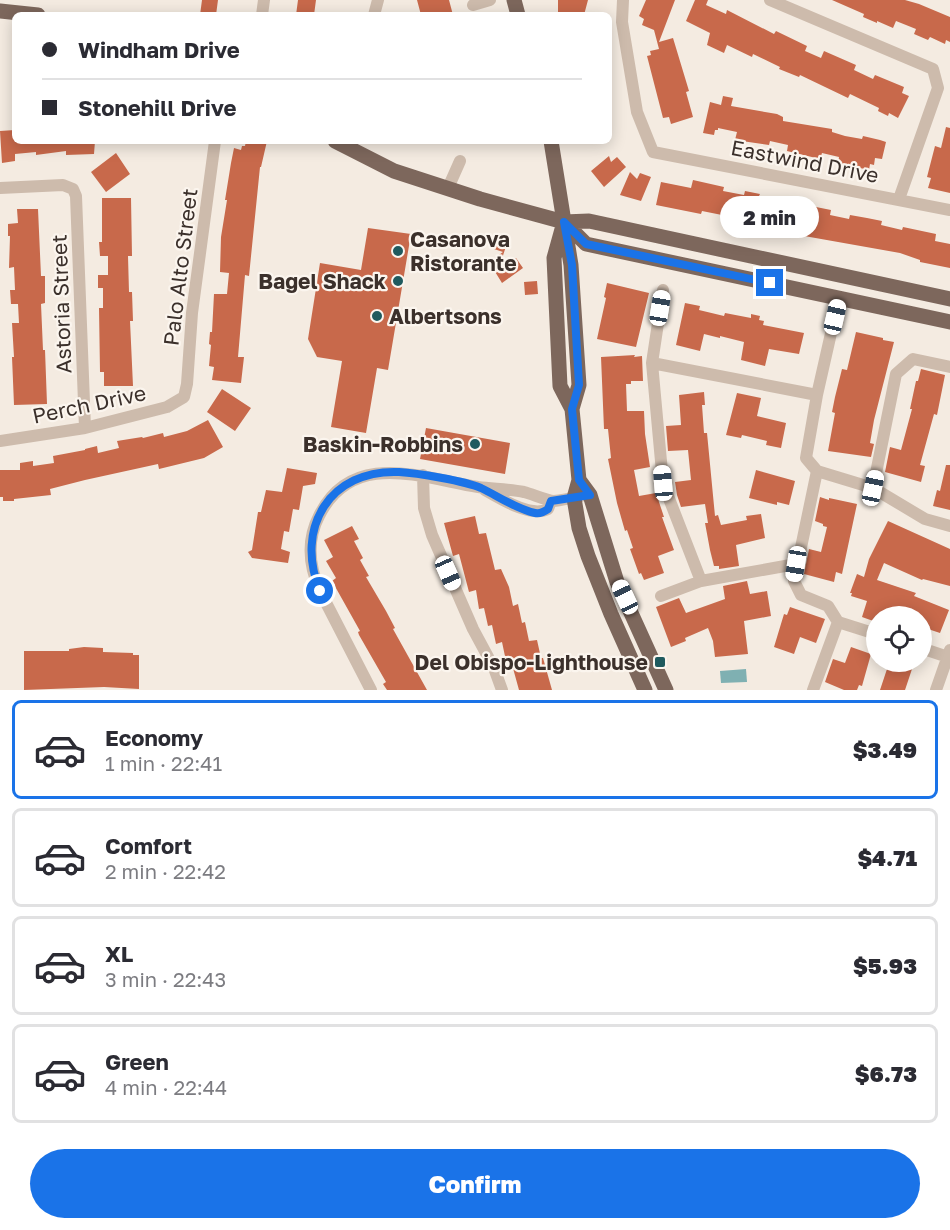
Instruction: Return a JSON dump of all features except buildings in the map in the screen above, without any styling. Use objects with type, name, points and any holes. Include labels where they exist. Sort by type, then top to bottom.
[{"type":"main road","points":[[0,10],[15,12]]},
{"type":"main road","points":[[341,144],[394,171],[564,222],[589,221],[950,299]]},
{"type":"main road","points":[[551,144],[572,265],[579,385],[572,409],[579,480],[574,498],[579,528],[588,556],[645,690]]},
{"type":"main road","points":[[564,222],[586,244],[950,322]]},
{"type":"main road","points":[[839,298],[870,281]]},
{"type":"main road","points":[[579,480],[590,495],[617,582],[666,690]]},
{"type":"street","points":[[473,6],[490,0]]},
{"type":"street","name":"Eastwind Drive","points":[[623,0],[621,22],[637,112],[653,152],[950,210]]},
{"type":"street","points":[[770,0],[933,69],[938,88],[899,199]]},
{"type":"street","name":"Palo Alto Street","points":[[184,397],[192,313],[215,144]]},
{"type":"street","points":[[448,188],[460,161]]},
{"type":"street","name":"Astoria Street","points":[[0,188],[63,185],[73,189],[76,195],[85,428]]},
{"type":"street","points":[[663,290],[652,363],[663,483],[701,581]]},
{"type":"street","points":[[839,298],[817,395],[806,458],[817,471],[873,488],[926,519],[950,526]]},
{"type":"street","points":[[873,488],[896,374],[913,359],[950,367]]},
{"type":"street","points":[[652,363],[817,395]]},
{"type":"street","name":"Perch Drive","points":[[0,441],[85,428],[167,406],[184,397]]},
{"type":"street","points":[[817,471],[794,581],[801,595],[828,606],[838,622],[866,631]]},
{"type":"street","points":[[370,690],[313,575],[310,561],[312,535],[316,522],[330,499],[341,488],[370,474],[386,472],[423,475],[479,487],[521,492],[551,501],[590,495]]},
{"type":"street","points":[[423,475],[424,508],[432,535],[502,690]]},
{"type":"street","points":[[479,487],[505,501],[536,513],[548,509],[551,501]]},
{"type":"street","points":[[661,596],[701,581],[796,564]]},
{"type":"street","points":[[813,690],[814,673],[838,622]]},
{"type":"street","points":[[932,650],[949,653],[936,690]]},
{"type":"water","points":[[746,669],[747,682],[721,683],[720,671]]},
{"type":"place","name":"Casanova Ristorante","points":[[398,251]]},
{"type":"place","name":"Bagel Shack","points":[[398,281]]},
{"type":"place","name":"Albertsons","points":[[377,316]]},
{"type":"place","name":"Baskin-Robbins","points":[[475,444]]},
{"type":"place","name":"Del Obispo-Lighthouse","points":[[660,662]]},
{"type":"route","points":[[320,591],[310,561],[310,548],[316,522],[330,499],[341,488],[370,474],[402,472],[479,487],[505,501],[536,513],[542,513],[548,509],[551,501],[590,495],[579,480],[572,409],[579,385],[572,265],[564,222],[586,244],[770,283]]}]
